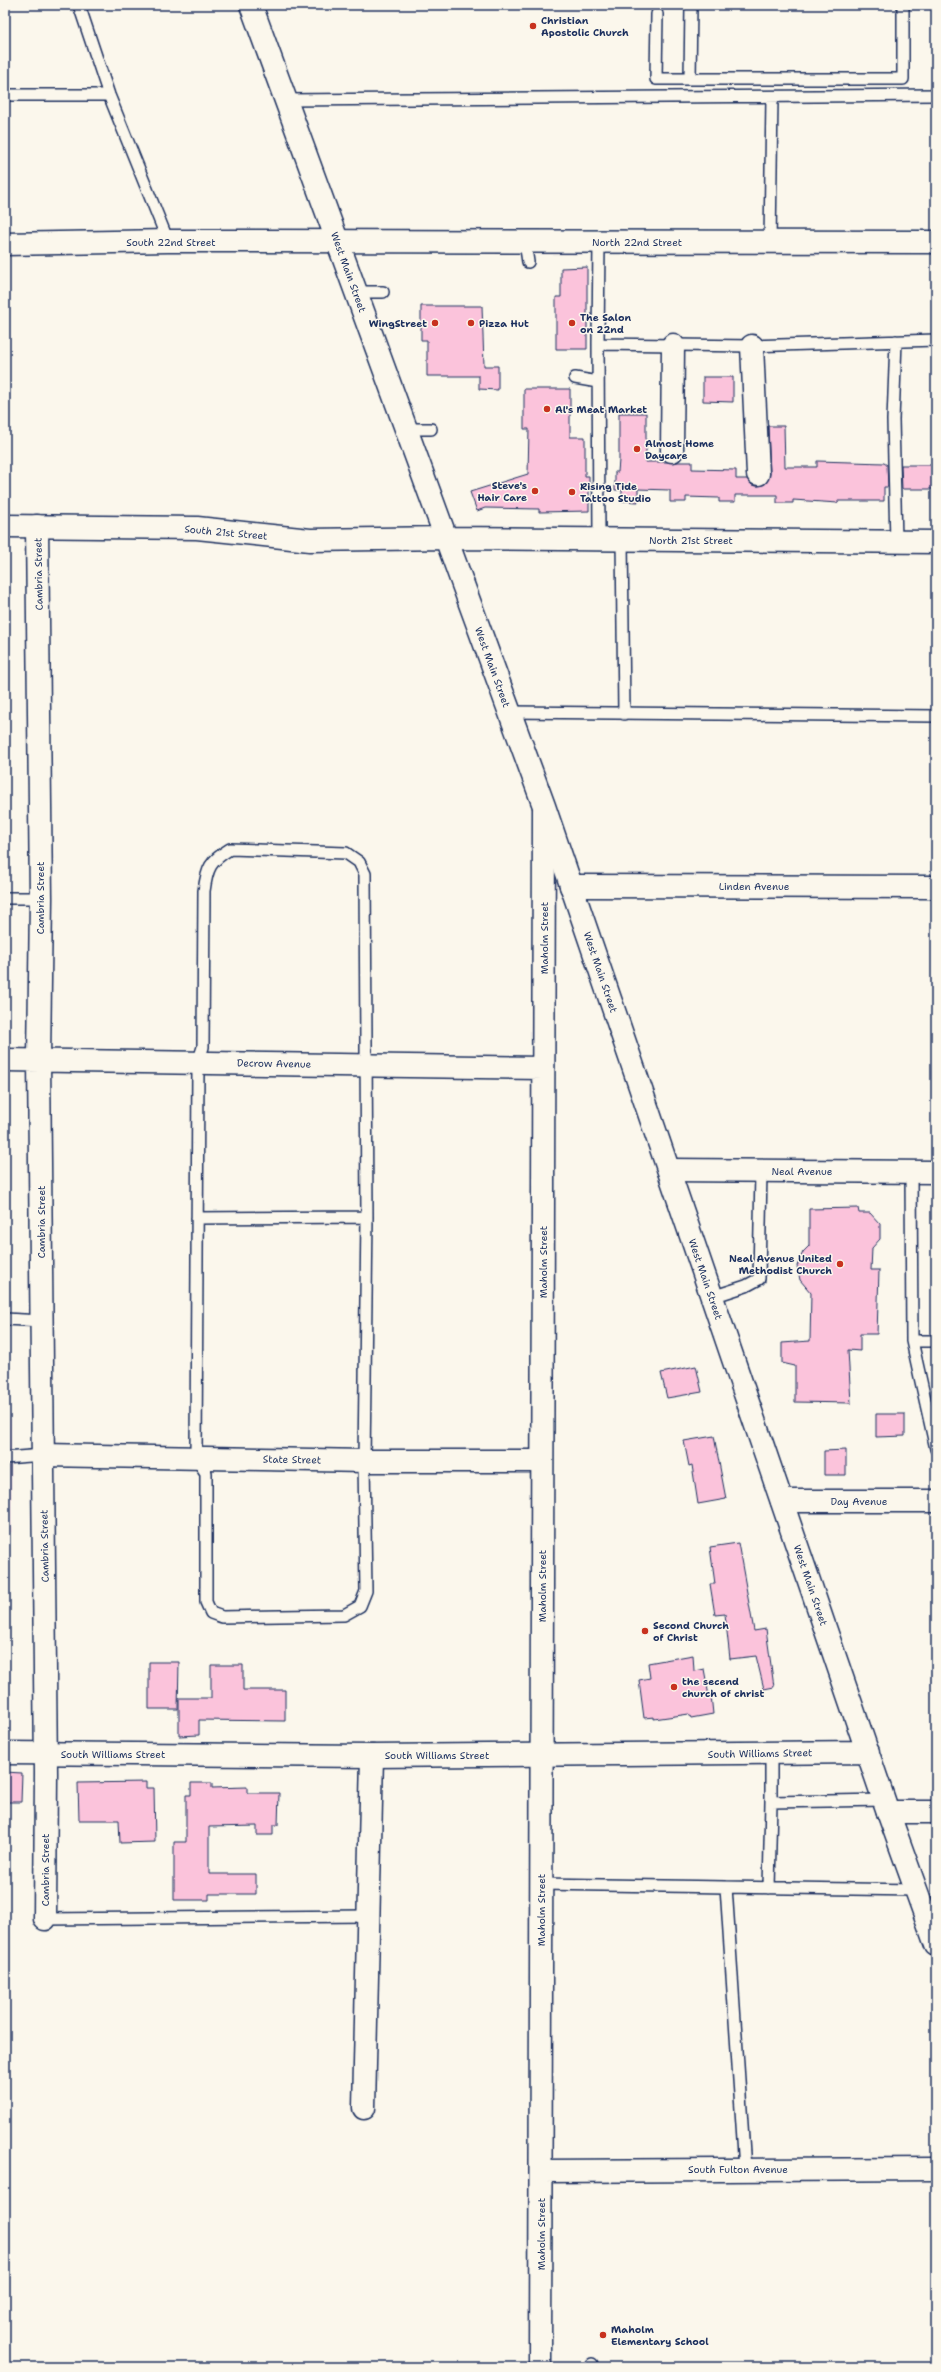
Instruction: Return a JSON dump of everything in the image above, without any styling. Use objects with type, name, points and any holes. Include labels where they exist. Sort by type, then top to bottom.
[{"type":"street","name":"West Main Street","points":[[251,5],[544,806],[886,1806],[936,1945]]},
{"type":"street","name":"South 22nd Street","points":[[5,244],[168,241],[338,242]]},
{"type":"street","name":"North 22nd Street","points":[[338,242],[526,252],[599,242],[936,242]]},
{"type":"street","points":[[672,451],[673,345]]},
{"type":"street","points":[[752,346],[758,474]]},
{"type":"street","name":"South 21st Street","points":[[5,526],[197,528],[310,540],[446,538]]},
{"type":"street","name":"Cambria Street","points":[[38,526],[41,898],[39,1060],[46,1754],[44,1918]]},
{"type":"street","name":"North 21st Street","points":[[446,538],[936,542]]},
{"type":"street","name":"Maholm Street","points":[[540,2367],[544,806]]},
{"type":"street","name":"Linden Avenue","points":[[571,886],[936,887]]},
{"type":"street","name":"Decrow Avenue","points":[[5,1060],[543,1068]]},
{"type":"street","name":"Neal Avenue","points":[[669,1170],[936,1172]]},
{"type":"street","name":"State Street","points":[[43,1455],[364,1461],[542,1461]]},
{"type":"street","name":"Day Avenue","points":[[782,1501],[936,1501]]},
{"type":"street","name":"South Williams Street","points":[[5,1752],[46,1754],[372,1756],[868,1752]]},
{"type":"street","points":[[364,2108],[370,1916],[372,1756]]},
{"type":"street","points":[[886,1806],[936,1812]]},
{"type":"street","name":"South Fulton Avenue","points":[[541,2171],[936,2169]]},
{"type":"lane","points":[[79,5],[110,95],[168,241]]},
{"type":"lane","points":[[690,79],[691,5]]},
{"type":"lane","points":[[656,14],[656,79],[903,79],[902,5]]},
{"type":"lane","points":[[5,95],[110,95]]},
{"type":"lane","points":[[286,100],[772,98],[936,95]]},
{"type":"lane","points":[[770,242],[772,98]]},
{"type":"lane","points":[[599,242],[599,539]]},
{"type":"lane","points":[[356,292],[383,292]]},
{"type":"lane","points":[[598,344],[752,346],[936,340]]},
{"type":"lane","points":[[896,341],[893,420],[896,541]]},
{"type":"lane","points":[[575,378],[598,382]]},
{"type":"lane","points":[[406,429],[431,429]]},
{"type":"lane","points":[[622,540],[624,714]]},
{"type":"lane","points":[[510,712],[936,716]]},
{"type":"lane","points":[[230,849],[346,853],[359,862],[365,874],[366,892],[367,1065],[364,1461],[366,1591],[360,1606],[344,1615],[222,1617],[211,1613],[206,1602],[206,1473],[196,1458],[198,1062],[203,1047],[204,891],[206,873],[214,859],[230,849]]},
{"type":"lane","points":[[5,898],[41,898]]},
{"type":"lane","points":[[712,1297],[746,1286],[759,1279],[761,1171]]},
{"type":"lane","points":[[911,1172],[912,1341],[936,1449]]},
{"type":"lane","points":[[197,1218],[367,1217]]},
{"type":"lane","points":[[5,1319],[42,1321]]},
{"type":"lane","points":[[912,1341],[936,1341]]},
{"type":"lane","points":[[5,1458],[43,1455]]},
{"type":"lane","points":[[768,1888],[771,1753]]},
{"type":"lane","points":[[771,1802],[886,1806]]},
{"type":"lane","points":[[541,1884],[916,1890]]},
{"type":"lane","points":[[726,1888],[745,2169]]},
{"type":"lane","points":[[44,1918],[370,1916]]},
{"type":"shaded area","points":[[5,1419],[11,1419],[12,1532],[5,1533]]},
{"type":"building","name":"The Salon on 22nd","points":[[587,267],[587,349],[556,349],[556,297],[561,297],[561,268]]},
{"type":"building","points":[[421,306],[482,306],[484,366],[498,366],[498,390],[479,389],[479,376],[427,376],[427,340],[421,340]]},
{"type":"building","points":[[703,377],[733,377],[733,402],[703,401]]},
{"type":"building","points":[[524,389],[570,389],[570,437],[585,437],[585,476],[589,476],[589,511],[539,512],[539,509],[485,508],[477,511],[470,492],[528,474],[529,429],[524,429]]},
{"type":"building","points":[[619,413],[646,413],[646,462],[692,462],[692,469],[736,470],[736,479],[747,479],[752,485],[758,486],[765,484],[770,474],[768,426],[784,426],[785,467],[817,467],[817,461],[884,463],[887,465],[888,487],[884,487],[884,501],[838,501],[838,503],[793,500],[793,503],[777,503],[777,495],[735,495],[735,502],[719,502],[719,498],[686,497],[686,502],[670,502],[670,490],[638,489],[638,502],[622,501],[622,490],[615,490],[615,472],[618,472],[619,460]]},
{"type":"building","points":[[901,465],[936,465],[936,489],[902,489]]},
{"type":"building","name":"Neal Avenue United Methodist Church","points":[[858,1208],[859,1213],[870,1213],[880,1224],[880,1239],[872,1248],[871,1270],[879,1270],[877,1334],[860,1334],[860,1351],[848,1350],[851,1403],[795,1402],[795,1366],[782,1363],[782,1343],[810,1341],[811,1293],[800,1280],[797,1266],[803,1252],[809,1246],[809,1209]]},
{"type":"building","points":[[696,1366],[702,1392],[667,1398],[661,1373]]},
{"type":"building","points":[[876,1414],[905,1414],[905,1436],[876,1437]]},
{"type":"building","points":[[714,1436],[726,1499],[698,1504],[692,1465],[689,1466],[684,1441]]},
{"type":"building","points":[[846,1450],[846,1475],[824,1475],[824,1451]]},
{"type":"building","points":[[738,1543],[754,1631],[766,1629],[774,1687],[764,1689],[756,1656],[730,1659],[725,1614],[715,1615],[710,1584],[715,1584],[710,1547]]},
{"type":"building","name":"the secend church of christ","points":[[693,1655],[694,1671],[704,1669],[709,1696],[711,1695],[713,1714],[691,1718],[689,1714],[654,1719],[654,1717],[644,1718],[639,1680],[650,1678],[648,1663]]},
{"type":"building","points":[[149,1662],[179,1662],[178,1709],[149,1709]]},
{"type":"building","points":[[211,1665],[243,1665],[243,1690],[285,1690],[285,1721],[199,1720],[199,1735],[179,1736],[179,1698],[211,1698]]},
{"type":"building","points":[[5,1772],[22,1773],[21,1802],[5,1802]]},
{"type":"building","points":[[146,1782],[146,1788],[154,1788],[155,1842],[120,1843],[119,1820],[79,1820],[78,1783]]},
{"type":"building","points":[[191,1783],[212,1783],[212,1788],[247,1787],[247,1793],[279,1793],[278,1825],[273,1825],[273,1835],[257,1835],[257,1826],[209,1827],[209,1874],[256,1874],[256,1894],[209,1894],[209,1900],[174,1900],[174,1842],[186,1842],[186,1795],[191,1795]]},
{"type":"place","name":"Christian Apostolic Church","points":[[533,26]]},
{"type":"place","name":"WingStreet","points":[[435,323]]},
{"type":"place","name":"Pizza Hut","points":[[471,323]]},
{"type":"place","name":"The Salon on 22nd","points":[[572,323]]},
{"type":"place","name":"Al's Meat Market","points":[[547,409]]},
{"type":"place","name":"Almost Home Daycare","points":[[637,449]]},
{"type":"place","name":"Steve's Hair Care","points":[[535,491]]},
{"type":"place","name":"Rising Tide Tattoo Studio","points":[[572,492]]},
{"type":"place","name":"Neal Avenue United Methodist Church","points":[[840,1264]]},
{"type":"place","name":"Second Church of Christ","points":[[645,1631]]},
{"type":"place","name":"the secend church of christ","points":[[674,1687]]},
{"type":"place","name":"Maholm Elementary School","points":[[603,2335]]}]
